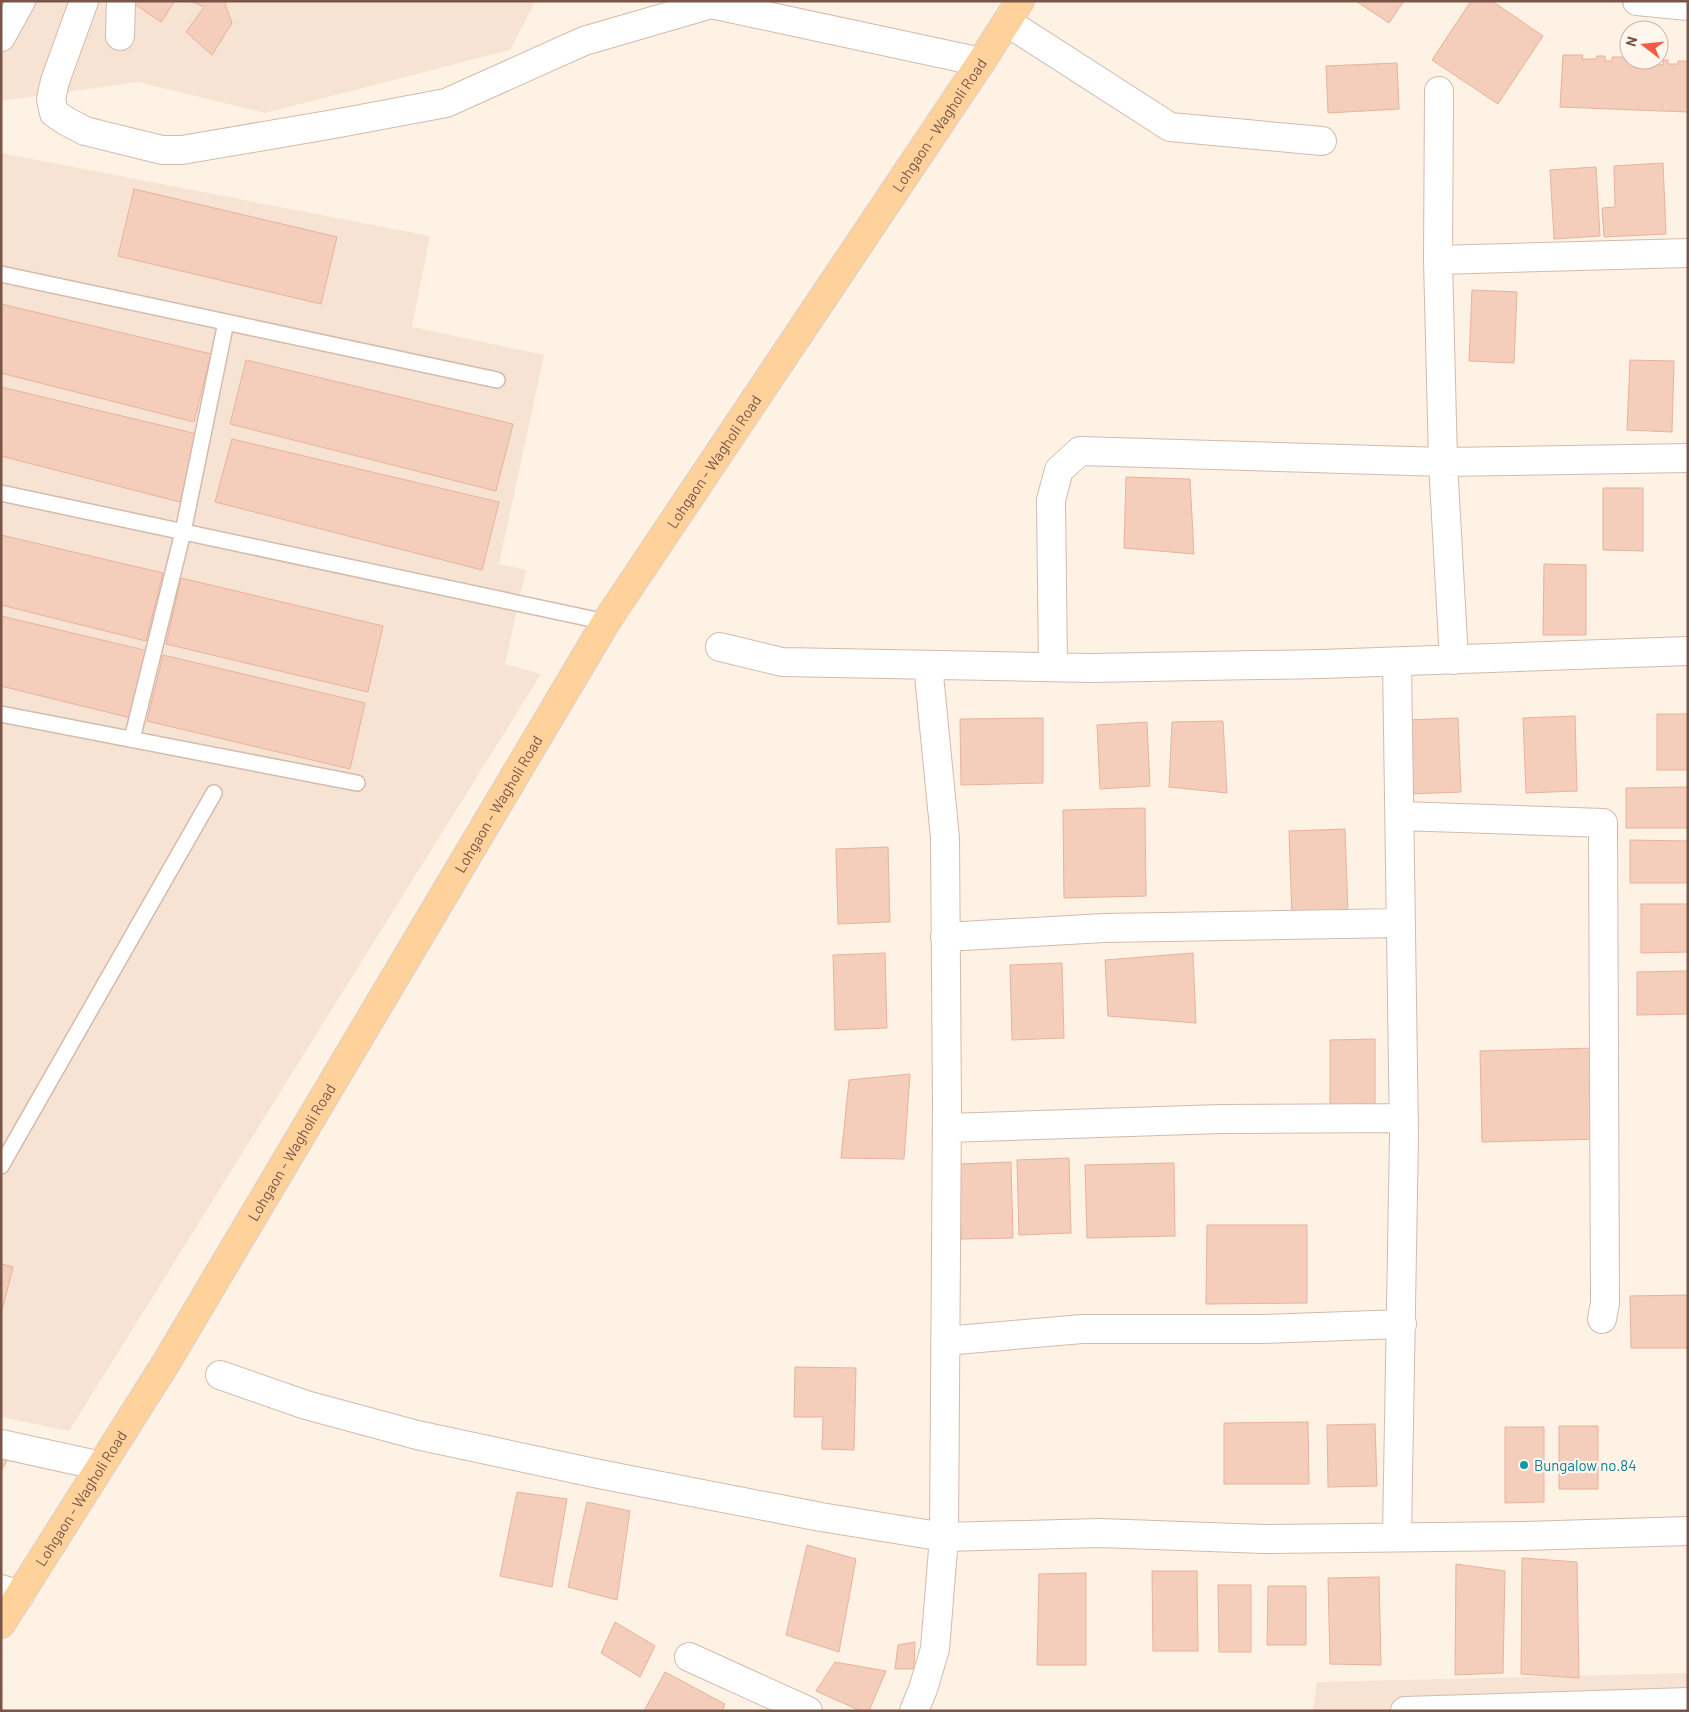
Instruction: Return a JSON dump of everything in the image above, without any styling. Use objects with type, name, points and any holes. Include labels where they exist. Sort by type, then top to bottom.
[{"type":"main road","name":"Lohgaon - Wagholi Road","points":[[1,1624],[11,1592],[101,1466],[166,1363],[606,622],[1014,11]]},
{"type":"street","points":[[1,37],[21,1]]},
{"type":"street","points":[[84,1],[55,81],[52,99],[54,113],[66,122],[85,131],[162,150],[192,148],[446,103],[584,41],[710,4],[981,62]]},
{"type":"street","points":[[120,36],[121,1]]},
{"type":"street","points":[[1637,1],[1688,6]]},
{"type":"street","points":[[1014,11],[1170,127],[1322,141]]},
{"type":"street","points":[[1439,91],[1438,260],[1443,462],[1454,660]]},
{"type":"street","points":[[1438,260],[1688,253]]},
{"type":"street","points":[[1053,667],[1051,500],[1059,470],[1080,451],[1443,462],[1688,458]]},
{"type":"street","points":[[720,647],[782,662],[1091,668],[1397,662],[1688,651]]},
{"type":"street","points":[[1397,662],[1404,1118],[1397,1537]]},
{"type":"street","points":[[914,1711],[935,1649],[944,1537],[947,1128],[945,838],[928,665]]},
{"type":"street","points":[[1400,816],[1604,823],[1605,1303],[1602,1319]]},
{"type":"street","points":[[945,937],[1104,928],[1401,923]]},
{"type":"street","points":[[947,1128],[1221,1119],[1404,1118]]},
{"type":"street","points":[[945,1341],[1082,1330],[1263,1329],[1402,1324]]},
{"type":"street","points":[[220,1375],[306,1405],[417,1435],[599,1474],[821,1517],[944,1537],[1100,1533],[1264,1539],[1522,1536],[1688,1531]]},
{"type":"street","points":[[1,1444],[101,1466]]},
{"type":"street","points":[[689,1657],[808,1711]]},
{"type":"street","points":[[1405,1711],[1688,1702]]},
{"type":"lane","points":[[1,274],[497,380]]},
{"type":"lane","points":[[132,739],[182,532],[226,322]]},
{"type":"lane","points":[[1,493],[606,622]]},
{"type":"lane","points":[[1,714],[357,783]]},
{"type":"lane","points":[[1,1166],[214,793]]},
{"type":"shaded area","points":[[1,1],[533,1],[533,6],[510,50],[265,113],[138,82],[1,101]]},
{"type":"shaded area","points":[[1,153],[430,236],[412,327],[544,355],[499,564],[526,570],[505,664],[541,674],[69,1431],[1,1417]]},
{"type":"shaded area","points":[[1688,1673],[1688,1711],[1313,1711],[1317,1682]]},
{"type":"building","points":[[130,1],[175,1],[161,22]]},
{"type":"building","points":[[190,1],[227,1],[225,4],[232,23],[212,55],[186,32],[204,7]]},
{"type":"building","points":[[1356,1],[1404,1],[1389,23]]},
{"type":"building","points":[[1471,1],[1492,1],[1543,36],[1498,104],[1432,60]]},
{"type":"building","points":[[1563,55],[1583,55],[1582,59],[1596,59],[1597,56],[1605,56],[1605,61],[1612,61],[1612,57],[1619,57],[1619,70],[1669,70],[1669,64],[1678,64],[1678,61],[1688,61],[1688,112],[1560,107]]},
{"type":"building","points":[[1397,63],[1399,109],[1328,113],[1326,66]]},
{"type":"building","points":[[1663,163],[1666,234],[1604,237],[1602,208],[1615,207],[1614,166]]},
{"type":"building","points":[[1596,167],[1600,236],[1554,239],[1550,170]]},
{"type":"building","points":[[134,189],[337,237],[321,304],[118,256]]},
{"type":"building","points":[[1472,290],[1517,292],[1514,363],[1469,361]]},
{"type":"building","points":[[1,304],[211,354],[194,422],[1,373]]},
{"type":"building","points":[[246,360],[513,424],[496,491],[230,424]]},
{"type":"building","points":[[1630,360],[1674,361],[1672,432],[1627,430]]},
{"type":"building","points":[[1,387],[197,434],[180,502],[1,456]]},
{"type":"building","points":[[232,439],[499,502],[482,570],[215,502]]},
{"type":"building","points":[[1126,477],[1190,479],[1194,554],[1124,548]]},
{"type":"building","points":[[1603,488],[1643,488],[1643,551],[1603,550]]},
{"type":"building","points":[[1,535],[163,573],[146,641],[1,605]]},
{"type":"building","points":[[1544,564],[1586,565],[1586,635],[1543,635]]},
{"type":"building","points":[[181,578],[383,626],[368,692],[166,644]]},
{"type":"building","points":[[1,616],[148,651],[131,718],[1,686]]},
{"type":"building","points":[[163,655],[365,703],[350,769],[147,721]]},
{"type":"building","points":[[1657,714],[1688,714],[1688,770],[1657,770]]},
{"type":"building","points":[[1575,716],[1577,791],[1526,793],[1523,718]]},
{"type":"building","points":[[1043,718],[1043,783],[961,785],[960,719]]},
{"type":"building","points":[[1458,718],[1461,792],[1409,794],[1407,720]]},
{"type":"building","points":[[1223,721],[1227,793],[1169,787],[1172,722]]},
{"type":"building","points":[[1147,722],[1150,786],[1100,789],[1097,725]]},
{"type":"building","points":[[1688,787],[1688,828],[1626,828],[1626,788]]},
{"type":"building","points":[[1145,808],[1146,896],[1064,898],[1063,810]]},
{"type":"building","points":[[1345,829],[1348,914],[1292,916],[1289,831]]},
{"type":"building","points":[[1630,840],[1688,841],[1688,883],[1630,883]]},
{"type":"building","points":[[888,847],[890,922],[838,924],[836,849]]},
{"type":"building","points":[[1641,904],[1688,904],[1688,952],[1641,953]]},
{"type":"building","points":[[885,953],[887,1028],[835,1030],[833,955]]},
{"type":"building","points":[[1193,953],[1196,1023],[1108,1016],[1105,960]]},
{"type":"building","points":[[1062,963],[1064,1038],[1012,1040],[1010,965]]},
{"type":"building","points":[[1688,971],[1688,1014],[1637,1015],[1637,972]]},
{"type":"building","points":[[1375,1039],[1375,1104],[1330,1105],[1330,1040]]},
{"type":"building","points":[[1595,1048],[1597,1139],[1482,1142],[1480,1051]]},
{"type":"building","points":[[910,1074],[904,1159],[841,1158],[849,1080]]},
{"type":"building","points":[[1069,1158],[1071,1233],[1019,1235],[1017,1160]]},
{"type":"building","points":[[1011,1162],[1013,1238],[961,1239],[959,1164]]},
{"type":"building","points":[[1174,1163],[1175,1236],[1087,1238],[1085,1165]]},
{"type":"building","points":[[1207,1225],[1307,1225],[1307,1303],[1206,1304]]},
{"type":"building","points":[[1,1264],[13,1267],[1,1314]]},
{"type":"building","points":[[1688,1295],[1688,1348],[1631,1348],[1630,1296]]},
{"type":"building","points":[[795,1367],[856,1368],[854,1450],[822,1449],[823,1417],[794,1417]]},
{"type":"building","points":[[1308,1422],[1309,1484],[1224,1484],[1224,1423]]},
{"type":"building","points":[[1375,1424],[1377,1486],[1328,1487],[1327,1425]]},
{"type":"building","points":[[1559,1426],[1598,1426],[1598,1489],[1559,1489]]},
{"type":"building","name":"Bungalow no.84","points":[[1505,1427],[1544,1427],[1544,1502],[1505,1503]]},
{"type":"building","points":[[1,1452],[11,1454],[1,1471]]},
{"type":"building","points":[[517,1492],[567,1499],[552,1587],[500,1576]]},
{"type":"building","points":[[587,1502],[630,1511],[617,1600],[568,1587]]},
{"type":"building","points":[[807,1545],[856,1559],[839,1652],[786,1635]]},
{"type":"building","points":[[1522,1558],[1577,1562],[1579,1678],[1521,1674]]},
{"type":"building","points":[[1456,1564],[1505,1571],[1503,1673],[1455,1675]]},
{"type":"building","points":[[1152,1571],[1197,1571],[1198,1651],[1153,1651]]},
{"type":"building","points":[[1086,1573],[1086,1665],[1037,1665],[1039,1574]]},
{"type":"building","points":[[1379,1577],[1381,1665],[1330,1664],[1328,1578]]},
{"type":"building","points":[[1218,1585],[1251,1585],[1251,1652],[1219,1652]]},
{"type":"building","points":[[1268,1586],[1306,1586],[1306,1645],[1267,1645]]},
{"type":"building","points":[[615,1622],[655,1646],[640,1677],[601,1653]]},
{"type":"building","points":[[915,1642],[914,1669],[895,1669],[898,1645]]},
{"type":"building","points":[[835,1662],[886,1671],[869,1711],[861,1711],[816,1691]]},
{"type":"building","points":[[665,1672],[725,1704],[722,1711],[644,1711]]},
{"type":"place","name":"Bungalow no.84","points":[[1524,1465]]}]
